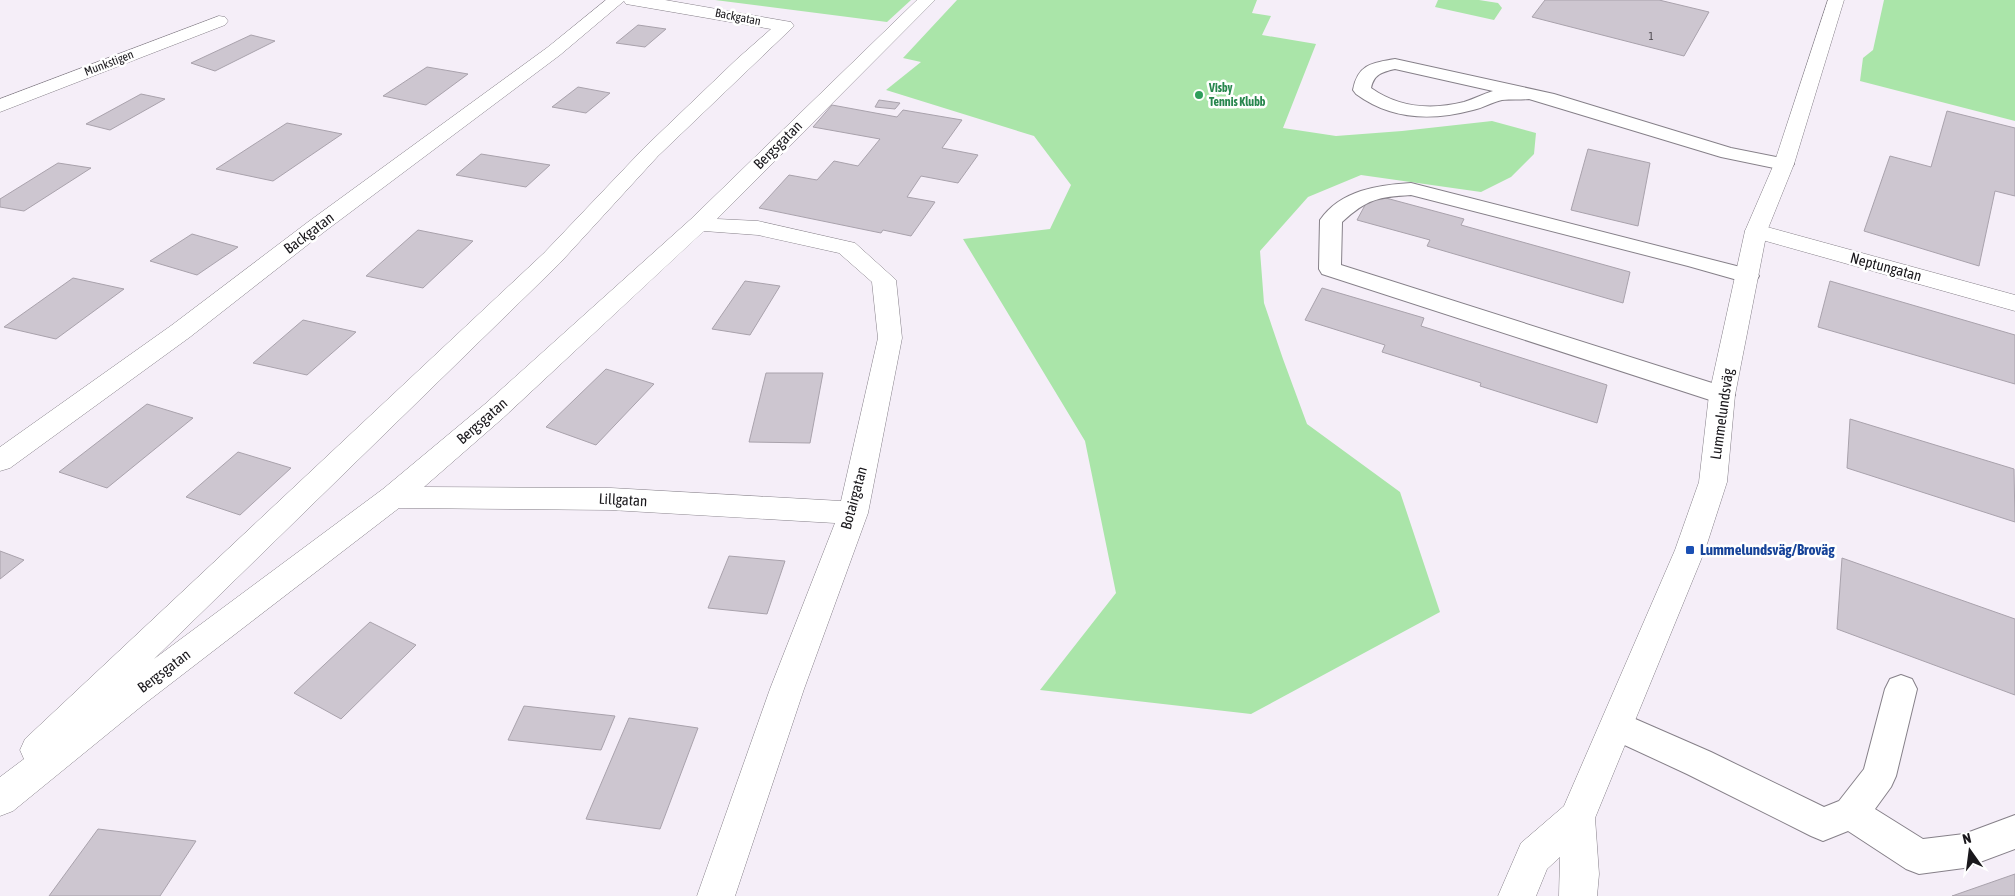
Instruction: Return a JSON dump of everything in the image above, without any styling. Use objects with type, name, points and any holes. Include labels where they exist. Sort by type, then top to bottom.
[{"type":"street","name":"Backgatan","points":[[0,461],[181,331],[363,192],[554,51],[616,0]]},
{"type":"street","name":"Backgatan","points":[[632,0],[785,26]]},
{"type":"street","name":"Bergsgatan","points":[[0,799],[132,695],[393,497],[494,412],[584,327],[699,224],[927,0]]},
{"type":"street","name":"Lummelundsväg","points":[[1518,896],[1534,856],[1577,818],[1690,550],[1713,482],[1722,395],[1756,231],[1784,164],[1836,0]]},
{"type":"street","name":"Munkstigen","points":[[0,106],[219,21]]},
{"type":"street","name":"Bergsgatan","points":[[0,785],[552,258],[652,152],[785,26]]},
{"type":"street","name":"Botairgatan","points":[[699,224],[758,228],[847,248],[884,280],[890,338],[852,513],[787,689],[716,896]]},
{"type":"street","name":"Neptungatan","points":[[1756,231],[2015,303]]},
{"type":"street","name":"Lillgatan","points":[[393,497],[611,499],[852,513]]},
{"type":"street","name":"Lummelundsväg","points":[[1577,818],[1580,874],[1578,896]]},
{"type":"lane","points":[[1528,94],[1499,95],[1470,106],[1423,112],[1401,111],[1384,105],[1362,90],[1364,78],[1374,68],[1395,64],[1548,98],[1728,153],[1784,164]]},
{"type":"lane","points":[[1722,395],[1330,269],[1331,220],[1353,200],[1373,192],[1411,189],[1696,261],[1748,276]]},
{"type":"lane","points":[[1617,726],[1699,763],[1823,824],[1851,813],[1879,776],[1901,689]]},
{"type":"lane","points":[[1851,813],[1919,857],[1964,851],[2015,832]]},
{"type":"green space","points":[[715,0],[911,0],[887,22]]},
{"type":"green space","points":[[957,0],[1257,0],[1252,13],[1271,16],[1262,35],[1316,44],[1283,128],[1336,136],[1492,121],[1536,133],[1534,154],[1511,177],[1481,192],[1361,175],[1308,197],[1260,251],[1264,303],[1307,424],[1400,492],[1440,612],[1251,714],[1040,690],[1116,593],[1085,441],[963,239],[1050,229],[1071,185],[1034,136],[886,90],[921,62],[903,58]]},
{"type":"green space","points":[[1438,0],[1479,0],[1498,3],[1502,8],[1494,20],[1435,7]]},
{"type":"green space","points":[[1884,0],[2015,0],[2015,121],[1860,81],[1863,58],[1873,50]]},
{"type":"building","points":[[1545,0],[1659,0],[1709,12],[1684,56],[1532,17]]},
{"type":"building","points":[[638,25],[666,29],[645,47],[616,43]]},
{"type":"building","points":[[251,35],[275,41],[215,71],[191,63]]},
{"type":"building","points":[[427,67],[468,74],[426,105],[383,96]]},
{"type":"building","points":[[578,87],[610,93],[586,113],[552,107]]},
{"type":"building","points":[[141,94],[165,99],[110,130],[86,124]]},
{"type":"building","points":[[879,100],[900,103],[895,109],[875,107]]},
{"type":"building","points":[[832,105],[897,117],[903,110],[962,120],[942,148],[978,155],[958,183],[921,176],[907,197],[935,202],[911,236],[883,230],[881,233],[759,208],[789,175],[817,180],[834,161],[858,166],[880,139],[813,127]]},
{"type":"building","points":[[1947,111],[2015,128],[2015,196],[1995,191],[1979,266],[1864,231],[1890,156],[1931,167]]},
{"type":"building","points":[[287,123],[342,134],[273,181],[216,169]]},
{"type":"building","points":[[1588,149],[1650,163],[1638,226],[1571,210]]},
{"type":"building","points":[[481,154],[550,165],[526,187],[456,175]]},
{"type":"building","points":[[58,163],[91,168],[24,211],[0,207],[0,199]]},
{"type":"building","points":[[1371,194],[1464,219],[1461,225],[1630,272],[1623,303],[1427,246],[1430,240],[1357,220]]},
{"type":"building","points":[[418,230],[473,241],[423,288],[366,276]]},
{"type":"building","points":[[192,234],[238,247],[197,275],[150,261]]},
{"type":"building","points":[[73,278],[124,289],[56,339],[4,327]]},
{"type":"building","points":[[745,281],[780,286],[750,335],[712,329]]},
{"type":"building","points":[[1830,281],[2015,335],[2015,384],[1818,327]]},
{"type":"building","points":[[1322,288],[1424,318],[1421,326],[1607,385],[1597,423],[1480,386],[1481,383],[1382,352],[1385,345],[1305,320]]},
{"type":"building","points":[[303,320],[356,332],[307,375],[253,363]]},
{"type":"building","points":[[606,369],[654,384],[596,445],[546,427]]},
{"type":"building","points":[[766,373],[823,373],[810,443],[749,442]]},
{"type":"building","points":[[147,404],[193,418],[107,488],[59,472]]},
{"type":"building","points":[[1850,419],[2014,469],[2015,522],[1847,468]]},
{"type":"building","points":[[238,452],[291,468],[240,515],[186,497]]},
{"type":"building","points":[[0,551],[24,560],[0,579]]},
{"type":"building","points":[[729,556],[785,561],[767,614],[708,608]]},
{"type":"building","points":[[1842,558],[2015,619],[2015,695],[1837,629]]},
{"type":"building","points":[[370,622],[416,645],[341,719],[294,693]]},
{"type":"building","points":[[524,706],[615,716],[601,750],[508,740]]},
{"type":"building","points":[[629,718],[698,728],[660,829],[586,819]]},
{"type":"building","points":[[98,829],[196,841],[160,896],[49,896]]},
{"type":"building","points":[[2015,874],[2015,896],[1952,896]]},
{"type":"place","name":"Visby Tennis Klubb","points":[[1199,95]]},
{"type":"place","name":"Lummelundsväg/Broväg","points":[[1690,550]]}]
